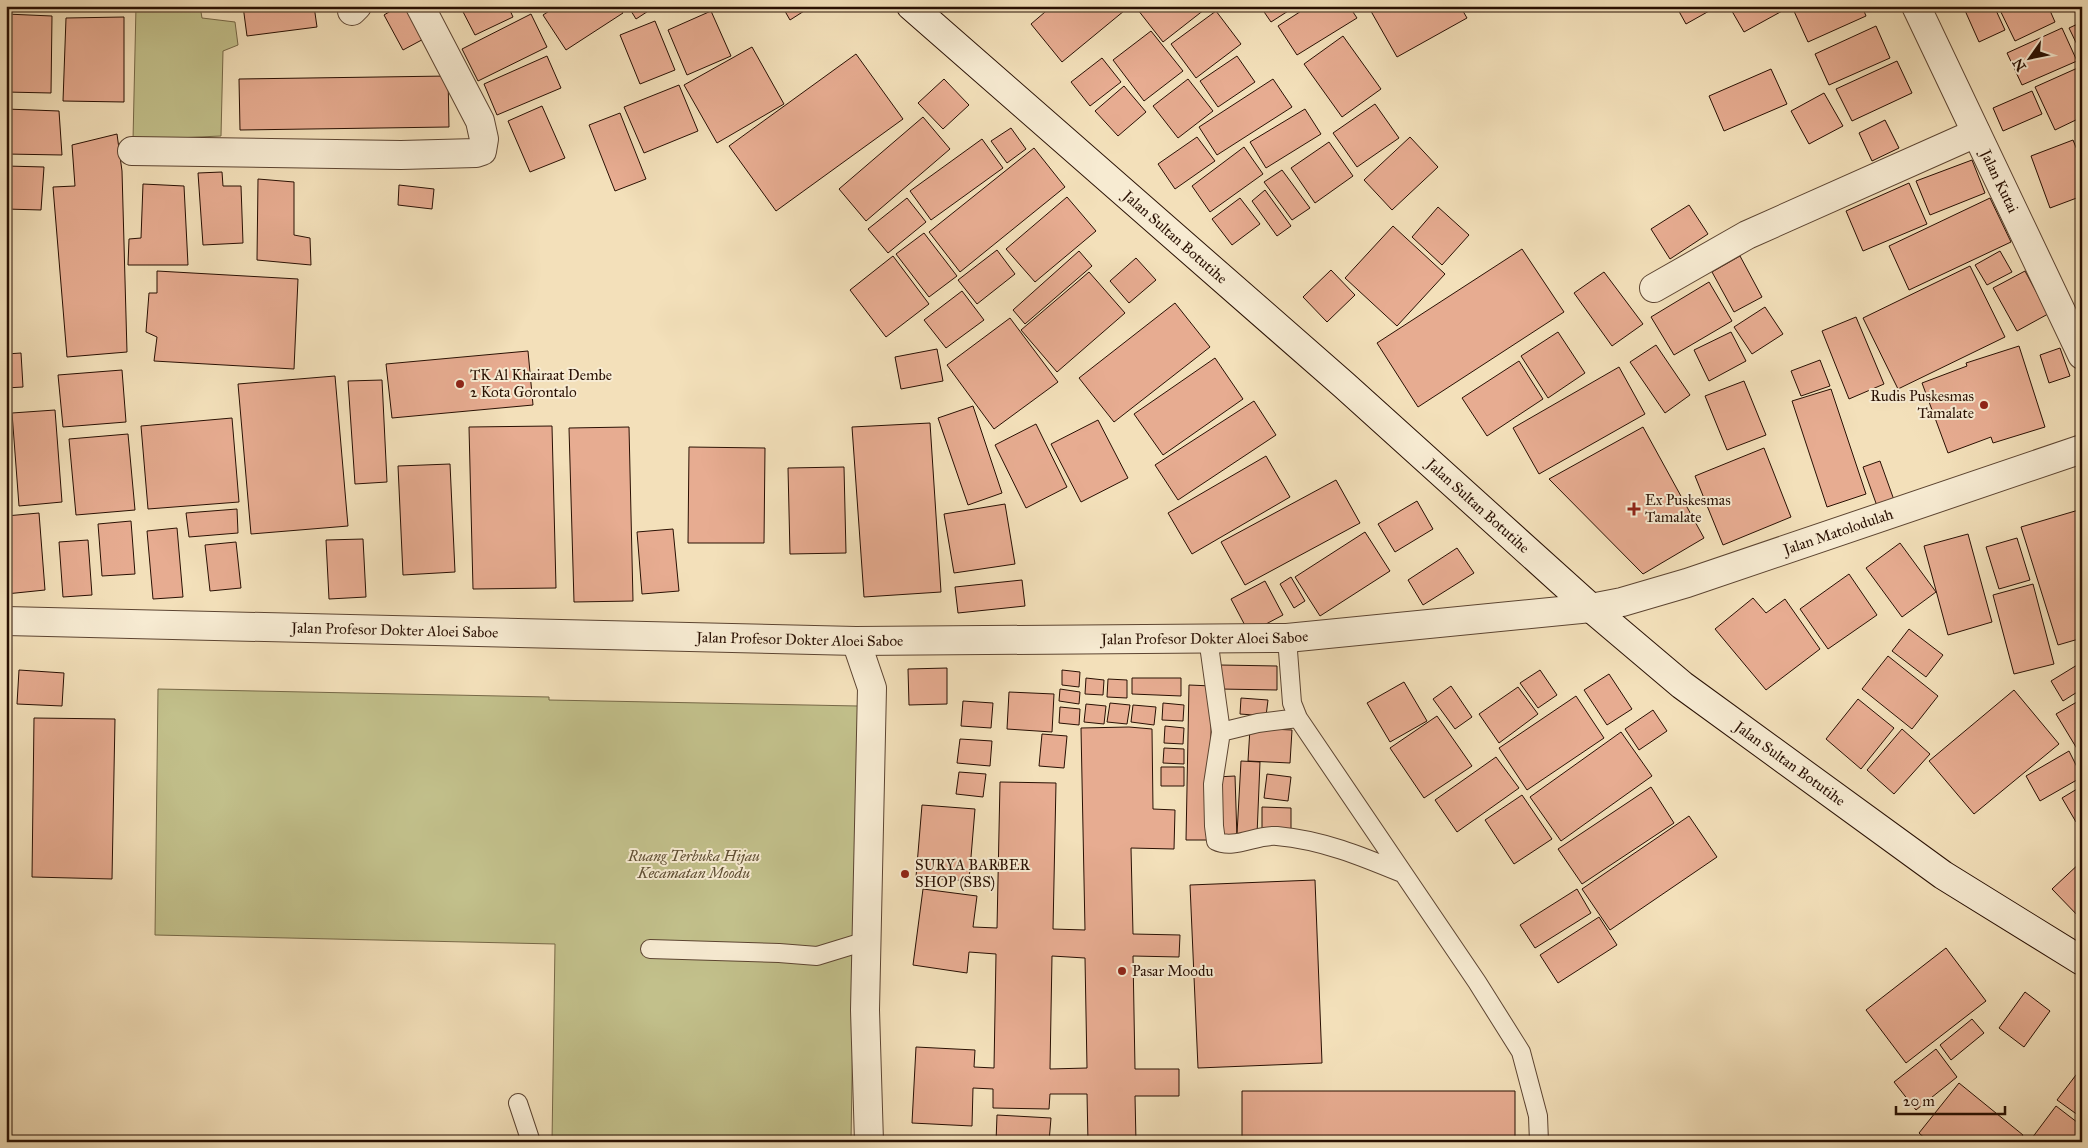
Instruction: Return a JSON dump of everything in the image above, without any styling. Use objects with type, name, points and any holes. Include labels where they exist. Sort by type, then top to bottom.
[{"type":"street","points":[[132,151],[401,154],[476,153],[482,150],[484,139],[480,121],[420,6]]},
{"type":"street","name":"Jalan Sultan Botutihe","points":[[911,6],[1344,385],[1591,608],[1682,685],[1943,875],[2082,961]]},
{"type":"street","name":"Jalan Kutai","points":[[1916,6],[2082,355]]},
{"type":"street","points":[[1654,288],[1747,234],[1976,133]]},
{"type":"street","name":"Jalan Matolodulah","points":[[1591,608],[1622,602],[1687,583],[2082,449]]},
{"type":"street","name":"Jalan Profesor Dokter Aloei Saboe","points":[[6,620],[856,640],[1288,638],[1591,608]]},
{"type":"street","points":[[856,640],[872,688],[865,1010],[869,1142]]},
{"type":"lane","points":[[1208,638],[1221,732],[1214,784],[1216,841],[1226,845],[1274,836],[1311,840],[1343,850],[1402,873]]},
{"type":"lane","points":[[1288,638],[1292,703],[1298,718],[1346,786],[1402,873],[1477,982],[1521,1052],[1538,1116],[1539,1142]]},
{"type":"lane","points":[[1221,732],[1258,723],[1298,718]]},
{"type":"lane","points":[[650,949],[817,956],[866,941]]},
{"type":"lane","points":[[518,1103],[531,1142]]},
{"type":"green space","points":[[136,6],[200,6],[202,18],[235,22],[238,45],[223,51],[221,136],[133,140]]},
{"type":"green space","name":"Ruang Terbuka Hijau Kecamatan Moodu","points":[[158,689],[549,697],[549,700],[858,706],[851,1142],[552,1142],[555,944],[155,935]]},
{"type":"building","points":[[243,6],[314,6],[317,27],[247,36]]},
{"type":"building","points":[[399,6],[415,6],[431,35],[403,50],[384,15]]},
{"type":"building","points":[[460,6],[508,6],[513,17],[475,35]]},
{"type":"building","points":[[557,6],[618,6],[623,13],[566,50],[543,15]]},
{"type":"building","points":[[628,6],[656,6],[636,19]]},
{"type":"building","points":[[782,6],[812,6],[790,20]]},
{"type":"building","points":[[1052,6],[1130,6],[1062,62],[1031,24]]},
{"type":"building","points":[[1143,6],[1209,6],[1163,42],[1138,10]]},
{"type":"building","points":[[1260,6],[1296,6],[1271,22]]},
{"type":"building","points":[[1309,6],[1349,6],[1357,18],[1297,55],[1278,26]]},
{"type":"building","points":[[1368,6],[1460,6],[1467,18],[1397,57]]},
{"type":"building","points":[[1676,6],[1718,6],[1686,24]]},
{"type":"building","points":[[1729,6],[1781,6],[1784,10],[1744,32]]},
{"type":"building","points":[[1799,6],[1862,6],[1866,16],[1808,42],[1793,9]]},
{"type":"building","points":[[1963,6],[1994,6],[2005,30],[1979,42]]},
{"type":"building","points":[[1998,6],[2048,6],[2055,22],[2015,41]]},
{"type":"building","points":[[711,11],[731,56],[687,75],[668,30]]},
{"type":"building","points":[[1216,11],[1241,44],[1196,78],[1171,44]]},
{"type":"building","points":[[6,14],[52,16],[51,93],[6,92]]},
{"type":"building","points":[[531,14],[547,47],[478,81],[462,49]]},
{"type":"building","points":[[124,17],[124,102],[63,101],[66,18]]},
{"type":"building","points":[[655,21],[675,70],[640,84],[620,35]]},
{"type":"building","points":[[2082,22],[2082,55],[2069,28]]},
{"type":"building","points":[[1876,26],[1890,58],[1829,85],[1815,54]]},
{"type":"building","points":[[2062,28],[2077,61],[2022,85],[2007,53]]},
{"type":"building","points":[[1151,31],[1183,71],[1144,101],[1113,60]]},
{"type":"building","points":[[1343,36],[1381,89],[1342,117],[1304,64]]},
{"type":"building","points":[[752,47],[784,104],[717,143],[684,85]]},
{"type":"building","points":[[856,54],[903,119],[776,211],[729,146]]},
{"type":"building","points":[[547,56],[561,88],[497,115],[484,84]]},
{"type":"building","points":[[1237,56],[1255,82],[1218,107],[1200,81]]},
{"type":"building","points":[[1102,58],[1121,82],[1090,106],[1071,82]]},
{"type":"building","points":[[1897,61],[1912,93],[1852,121],[1836,89]]},
{"type":"building","points":[[2082,66],[2082,117],[2055,130],[2035,87]]},
{"type":"building","points":[[1771,69],[1787,104],[1724,131],[1709,96]]},
{"type":"building","points":[[448,76],[449,127],[240,130],[239,79]]},
{"type":"building","points":[[944,79],[969,105],[943,129],[918,103]]},
{"type":"building","points":[[1188,79],[1213,111],[1178,138],[1153,106]]},
{"type":"building","points":[[1273,79],[1292,107],[1217,155],[1199,127]]},
{"type":"building","points":[[679,85],[698,131],[644,153],[624,107]]},
{"type":"building","points":[[1124,86],[1146,112],[1118,136],[1095,111]]},
{"type":"building","points":[[2032,91],[2042,114],[2003,131],[1993,108]]},
{"type":"building","points":[[1824,93],[1843,126],[1809,144],[1791,111]]},
{"type":"building","points":[[1375,104],[1399,138],[1357,167],[1333,133]]},
{"type":"building","points":[[542,106],[565,158],[530,172],[508,121]]},
{"type":"building","points":[[6,109],[59,111],[62,155],[6,154]]},
{"type":"building","points":[[1305,109],[1321,134],[1266,168],[1250,142]]},
{"type":"building","points":[[620,113],[646,179],[615,191],[589,125]]},
{"type":"building","points":[[923,117],[950,149],[866,221],[839,189]]},
{"type":"building","points":[[1885,120],[1899,148],[1872,161],[1859,133]]},
{"type":"building","points":[[1011,128],[1026,149],[1007,163],[991,141]]},
{"type":"building","points":[[117,134],[122,171],[127,352],[67,357],[53,187],[75,186],[72,145]]},
{"type":"building","points":[[1197,137],[1215,161],[1175,189],[1158,164]]},
{"type":"building","points":[[1410,137],[1438,167],[1392,210],[1364,180]]},
{"type":"building","points":[[982,139],[1003,168],[931,220],[910,191]]},
{"type":"building","points":[[2073,140],[2082,162],[2082,196],[2050,208],[2031,156]]},
{"type":"building","points":[[1329,142],[1353,176],[1315,203],[1291,168]]},
{"type":"building","points":[[1244,147],[1263,174],[1210,212],[1192,186]]},
{"type":"building","points":[[1034,148],[1065,187],[960,272],[929,232]]},
{"type":"building","points":[[1972,160],[1985,193],[1930,215],[1916,181]]},
{"type":"building","points":[[6,166],[44,167],[41,210],[6,209]]},
{"type":"building","points":[[1282,170],[1310,208],[1292,220],[1264,182]]},
{"type":"building","points":[[222,172],[223,186],[241,186],[243,243],[203,245],[198,173]]},
{"type":"building","points":[[258,179],[294,182],[294,235],[310,238],[311,265],[257,260]]},
{"type":"building","points":[[1909,183],[1927,224],[1863,251],[1846,211]]},
{"type":"building","points":[[143,184],[184,186],[188,265],[128,265],[129,239],[141,238]]},
{"type":"building","points":[[399,185],[434,189],[432,209],[398,205]]},
{"type":"building","points":[[1265,190],[1291,226],[1277,236],[1252,201]]},
{"type":"building","points":[[1067,197],[1096,231],[1035,282],[1006,249]]},
{"type":"building","points":[[907,198],[926,222],[888,253],[868,229]]},
{"type":"building","points":[[1240,198],[1260,224],[1232,245],[1212,219]]},
{"type":"building","points":[[1990,198],[2011,242],[1909,290],[1889,246]]},
{"type":"building","points":[[1689,205],[1708,234],[1670,259],[1651,229]]},
{"type":"building","points":[[1438,207],[1469,235],[1442,265],[1412,237]]},
{"type":"building","points":[[1393,226],[1445,274],[1397,326],[1345,278]]},
{"type":"building","points":[[924,233],[957,276],[929,297],[896,254]]},
{"type":"building","points":[[1522,249],[1564,312],[1418,407],[1377,343]]},
{"type":"building","points":[[997,250],[1015,274],[977,304],[958,280]]},
{"type":"building","points":[[1079,251],[1092,266],[1025,324],[1013,310]]},
{"type":"building","points":[[2000,251],[2012,272],[1987,285],[1975,265]]},
{"type":"building","points":[[893,256],[929,304],[886,337],[850,290]]},
{"type":"building","points":[[1740,256],[1762,297],[1734,312],[1712,272]]},
{"type":"building","points":[[1136,258],[1156,280],[1129,303],[1110,281]]},
{"type":"building","points":[[1970,266],[2005,337],[1898,389],[1863,318]]},
{"type":"building","points":[[1331,270],[1355,295],[1327,322],[1303,297]]},
{"type":"building","points":[[157,271],[298,279],[294,369],[154,361],[157,337],[146,332],[149,293],[157,293]]},
{"type":"building","points":[[2025,271],[2048,314],[2017,331],[1993,288]]},
{"type":"building","points":[[1089,272],[1125,313],[1057,372],[1021,330]]},
{"type":"building","points":[[1604,272],[1643,324],[1612,346],[1574,293]]},
{"type":"building","points":[[1709,282],[1732,321],[1674,355],[1651,317]]},
{"type":"building","points":[[962,291],[984,320],[946,348],[924,320]]},
{"type":"building","points":[[1175,303],[1210,347],[1114,422],[1079,378]]},
{"type":"building","points":[[1765,307],[1783,334],[1752,354],[1734,327]]},
{"type":"building","points":[[1856,317],[1884,384],[1849,399],[1822,331]]},
{"type":"building","points":[[1010,318],[1058,382],[994,429],[947,365]]},
{"type":"building","points":[[1558,332],[1585,373],[1548,398],[1521,356]]},
{"type":"building","points":[[1731,332],[1746,361],[1709,381],[1694,350]]},
{"type":"building","points":[[1656,345],[1690,395],[1665,413],[1630,362]]},
{"type":"building","name":"Rudis Puskesmas Tamalate","points":[[2019,346],[2045,427],[1993,443],[1991,437],[1948,453],[1922,383],[1967,366],[1966,363]]},
{"type":"building","points":[[2060,348],[2070,376],[2049,383],[2040,355]]},
{"type":"building","points":[[937,349],[943,381],[901,389],[895,357]]},
{"type":"building","name":"TK Al Khairaat Dembe 2 Kota Gorontalo","points":[[528,351],[533,405],[392,418],[386,364]]},
{"type":"building","points":[[21,353],[23,387],[6,388],[6,354]]},
{"type":"building","points":[[1215,358],[1243,399],[1163,455],[1134,414]]},
{"type":"building","points":[[1820,360],[1830,386],[1801,396],[1791,371]]},
{"type":"building","points":[[1519,361],[1543,399],[1487,436],[1462,398]]},
{"type":"building","points":[[1619,367],[1645,414],[1539,474],[1513,428]]},
{"type":"building","points":[[122,370],[126,422],[63,427],[58,375]]},
{"type":"building","points":[[335,376],[348,526],[251,534],[238,384]]},
{"type":"building","points":[[382,380],[387,482],[355,484],[348,381]]},
{"type":"building","points":[[1744,381],[1766,435],[1727,450],[1705,396]]},
{"type":"building","points":[[1831,389],[1866,494],[1827,507],[1792,401]]},
{"type":"building","points":[[1254,401],[1276,435],[1178,500],[1155,465]]},
{"type":"building","points":[[973,406],[1002,493],[968,505],[938,418]]},
{"type":"building","points":[[55,410],[62,502],[19,506],[12,413]]},
{"type":"building","points":[[232,418],[239,502],[148,509],[141,426]]},
{"type":"building","points":[[1098,420],[1128,478],[1081,502],[1051,444]]},
{"type":"building","points":[[930,423],[941,592],[864,597],[852,427]]},
{"type":"building","points":[[1036,424],[1067,487],[1026,508],[995,445]]},
{"type":"building","points":[[552,426],[556,588],[473,589],[469,427]]},
{"type":"building","points":[[629,427],[633,601],[574,602],[569,428]]},
{"type":"building","points":[[1643,427],[1704,538],[1643,574],[1549,479]]},
{"type":"building","points":[[128,434],[135,510],[76,515],[69,439]]},
{"type":"building","points":[[689,447],[765,448],[764,543],[688,543]]},
{"type":"building","points":[[1764,448],[1791,517],[1723,545],[1695,476]]},
{"type":"building","points":[[1266,456],[1290,497],[1192,554],[1168,513]]},
{"type":"building","points":[[1880,461],[1894,500],[1877,506],[1863,467]]},
{"type":"building","points":[[450,464],[455,572],[403,575],[398,466]]},
{"type":"building","points":[[844,467],[846,553],[790,554],[788,468]]},
{"type":"building","points":[[1336,480],[1360,523],[1245,585],[1221,542]]},
{"type":"building","points":[[1417,501],[1433,529],[1395,552],[1378,524]]},
{"type":"building","points":[[1005,504],[1015,564],[954,573],[944,514]]},
{"type":"building","points":[[237,509],[238,533],[189,537],[186,513]]},
{"type":"building","points":[[2082,509],[2082,638],[2058,645],[2021,527]]},
{"type":"building","points":[[39,513],[45,590],[6,594],[6,516]]},
{"type":"building","points":[[131,521],[135,574],[102,576],[98,524]]},
{"type":"building","points":[[177,528],[183,597],[153,599],[147,531]]},
{"type":"building","points":[[673,529],[679,591],[642,594],[637,532]]},
{"type":"building","points":[[1365,532],[1390,571],[1320,616],[1295,577]]},
{"type":"building","points":[[1968,534],[1992,622],[1948,635],[1924,546]]},
{"type":"building","points":[[2017,538],[2030,580],[1999,589],[1986,547]]},
{"type":"building","points":[[363,539],[366,597],[329,599],[326,540]]},
{"type":"building","points":[[88,540],[92,595],[63,597],[59,542]]},
{"type":"building","points":[[236,542],[241,588],[210,591],[205,545]]},
{"type":"building","points":[[1900,543],[1936,592],[1902,617],[1866,568]]},
{"type":"building","points":[[1457,548],[1474,573],[1423,605],[1408,580]]},
{"type":"building","points":[[1849,574],[1877,615],[1828,649],[1800,609]]},
{"type":"building","points":[[1291,577],[1305,601],[1294,608],[1280,584]]},
{"type":"building","points":[[1022,580],[1025,606],[958,613],[955,587]]},
{"type":"building","points":[[1265,581],[1283,615],[1249,633],[1231,599]]},
{"type":"building","points":[[2033,584],[2054,664],[2014,674],[1993,595]]},
{"type":"building","points":[[1753,598],[1766,613],[1785,599],[1820,649],[1766,690],[1715,629]]},
{"type":"building","points":[[1909,629],[1943,655],[1926,677],[1892,651]]},
{"type":"building","points":[[1888,656],[1938,696],[1912,729],[1862,689]]},
{"type":"building","points":[[2082,662],[2082,689],[2063,701],[2051,681]]},
{"type":"building","points":[[1220,665],[1277,666],[1277,690],[1220,689]]},
{"type":"building","points":[[947,668],[947,704],[909,705],[908,669]]},
{"type":"building","points":[[19,670],[64,673],[62,706],[17,704]]},
{"type":"building","points":[[1062,670],[1080,672],[1079,687],[1062,685]]},
{"type":"building","points":[[1540,670],[1557,695],[1538,708],[1520,683]]},
{"type":"building","points":[[1609,674],[1632,709],[1607,725],[1584,690]]},
{"type":"building","points":[[1086,678],[1104,680],[1103,695],[1085,694]]},
{"type":"building","points":[[1132,678],[1181,678],[1181,696],[1132,694]]},
{"type":"building","points":[[1108,679],[1127,680],[1127,698],[1107,697]]},
{"type":"building","points":[[6,680],[8,680],[6,799]]},
{"type":"building","points":[[1404,682],[1427,721],[1390,742],[1367,703]]},
{"type":"building","points":[[1189,685],[1212,686],[1209,840],[1186,840]]},
{"type":"building","points":[[1451,686],[1472,717],[1455,729],[1433,699]]},
{"type":"building","points":[[1518,687],[1538,714],[1499,743],[1479,714]]},
{"type":"building","points":[[1060,689],[1080,692],[1079,704],[1059,701]]},
{"type":"building","points":[[2014,690],[2059,744],[1974,814],[1929,761]]},
{"type":"building","points":[[1009,692],[1054,694],[1052,732],[1007,729]]},
{"type":"building","points":[[1576,696],[1604,738],[1527,790],[1499,748]]},
{"type":"building","points":[[1241,698],[1268,700],[1266,716],[1240,714]]},
{"type":"building","points":[[1858,699],[1894,728],[1861,769],[1826,739]]},
{"type":"building","points":[[2082,699],[2082,757],[2056,714]]},
{"type":"building","points":[[963,701],[993,703],[991,728],[961,726]]},
{"type":"building","points":[[1110,703],[1130,705],[1127,724],[1107,722]]},
{"type":"building","points":[[1163,703],[1184,705],[1183,721],[1162,720]]},
{"type":"building","points":[[1086,704],[1106,706],[1104,724],[1084,722]]},
{"type":"building","points":[[1133,705],[1156,707],[1154,725],[1131,722]]},
{"type":"building","points":[[1060,707],[1080,709],[1079,725],[1059,723]]},
{"type":"building","points":[[1653,710],[1667,731],[1639,750],[1625,729]]},
{"type":"building","points":[[1437,716],[1472,766],[1424,798],[1390,748]]},
{"type":"building","points":[[34,718],[115,719],[112,879],[32,877]]},
{"type":"building","points":[[1165,726],[1184,728],[1183,744],[1164,743]]},
{"type":"building","points":[[1129,727],[1152,729],[1153,809],[1175,810],[1174,849],[1131,848],[1133,934],[1180,935],[1179,957],[1133,956],[1135,1069],[1179,1069],[1179,1096],[1135,1096],[1136,1142],[1088,1142],[1087,1094],[1050,1094],[1049,1109],[993,1108],[993,1089],[973,1088],[972,1126],[912,1123],[916,1047],[975,1050],[974,1067],[994,1068],[996,954],[969,952],[967,973],[913,965],[923,889],[977,896],[973,927],[997,928],[1000,782],[1056,783],[1053,929],[1085,930],[1081,728]],"holes":[[[1052,956],[1085,958],[1087,1068],[1050,1069]]]},
{"type":"building","points":[[1250,728],[1292,730],[1290,763],[1248,761]]},
{"type":"building","points":[[1902,729],[1930,754],[1894,794],[1867,770]]},
{"type":"building","points":[[1621,732],[1652,776],[1561,841],[1530,797]]},
{"type":"building","points":[[1042,734],[1067,736],[1064,768],[1039,766]]},
{"type":"building","points":[[960,739],[992,741],[990,766],[957,763]]},
{"type":"building","points":[[1164,748],[1184,749],[1184,764],[1163,763]]},
{"type":"building","points":[[2069,751],[2082,777],[2040,801],[2026,776]]},
{"type":"building","points":[[1496,757],[1519,788],[1457,832],[1435,800]]},
{"type":"building","points":[[1241,761],[1260,762],[1257,835],[1237,834]]},
{"type":"building","points":[[1161,767],[1184,767],[1184,786],[1161,786]]},
{"type":"building","points":[[959,772],[986,774],[983,797],[956,794]]},
{"type":"building","points":[[1267,774],[1291,777],[1288,801],[1264,798]]},
{"type":"building","points":[[1235,776],[1237,839],[1219,840],[1216,777]]},
{"type":"building","points":[[2082,786],[2082,819],[2076,822],[2062,798]]},
{"type":"building","points":[[1651,787],[1674,823],[1582,884],[1558,849]]},
{"type":"building","points":[[1522,795],[1552,839],[1514,864],[1485,820]]},
{"type":"building","points":[[922,805],[975,809],[969,881],[916,877]]},
{"type":"building","points":[[1262,807],[1291,808],[1291,831],[1262,830]]},
{"type":"building","points":[[1689,816],[1717,857],[1610,930],[1582,889]]},
{"type":"building","points":[[2082,861],[2082,920],[2052,889]]},
{"type":"building","points":[[1315,880],[1322,1063],[1198,1068],[1190,885]]},
{"type":"building","points":[[1577,889],[1591,913],[1535,948],[1520,925]]},
{"type":"building","points":[[1599,917],[1617,945],[1558,983],[1540,955]]},
{"type":"building","points":[[1946,948],[1986,1001],[1906,1063],[1866,1010]]},
{"type":"building","points":[[2025,992],[2050,1011],[2024,1047],[1999,1028]]},
{"type":"building","points":[[1972,1019],[1984,1033],[1951,1060],[1940,1045]]},
{"type":"building","points":[[1936,1049],[1957,1077],[1916,1110],[1894,1082]]},
{"type":"building","points":[[2082,1067],[2082,1118],[2057,1100]]},
{"type":"building","points":[[1959,1083],[2023,1135],[2018,1142],[1929,1142],[1919,1133]]},
{"type":"building","points":[[1242,1091],[1515,1091],[1515,1142],[1242,1142]]},
{"type":"building","points":[[2056,1106],[2082,1126],[2082,1142],[2029,1142]]},
{"type":"building","points":[[997,1115],[1051,1118],[1049,1142],[996,1142]]},
{"type":"building","points":[[920,1139],[975,1142],[920,1142]]},
{"type":"place","name":"TK Al Khairaat Dembe 2 Kota Gorontalo","points":[[460,384]]},
{"type":"place","name":"Rudis Puskesmas Tamalate","points":[[1984,405]]},
{"type":"place","name":"Ex Puskesmas Tamalate","points":[[1634,509]]},
{"type":"place","name":"SURYA BARBER SHOP (SBS)","points":[[905,874]]},
{"type":"place","name":"Pasar Moodu","points":[[1122,971]]}]
